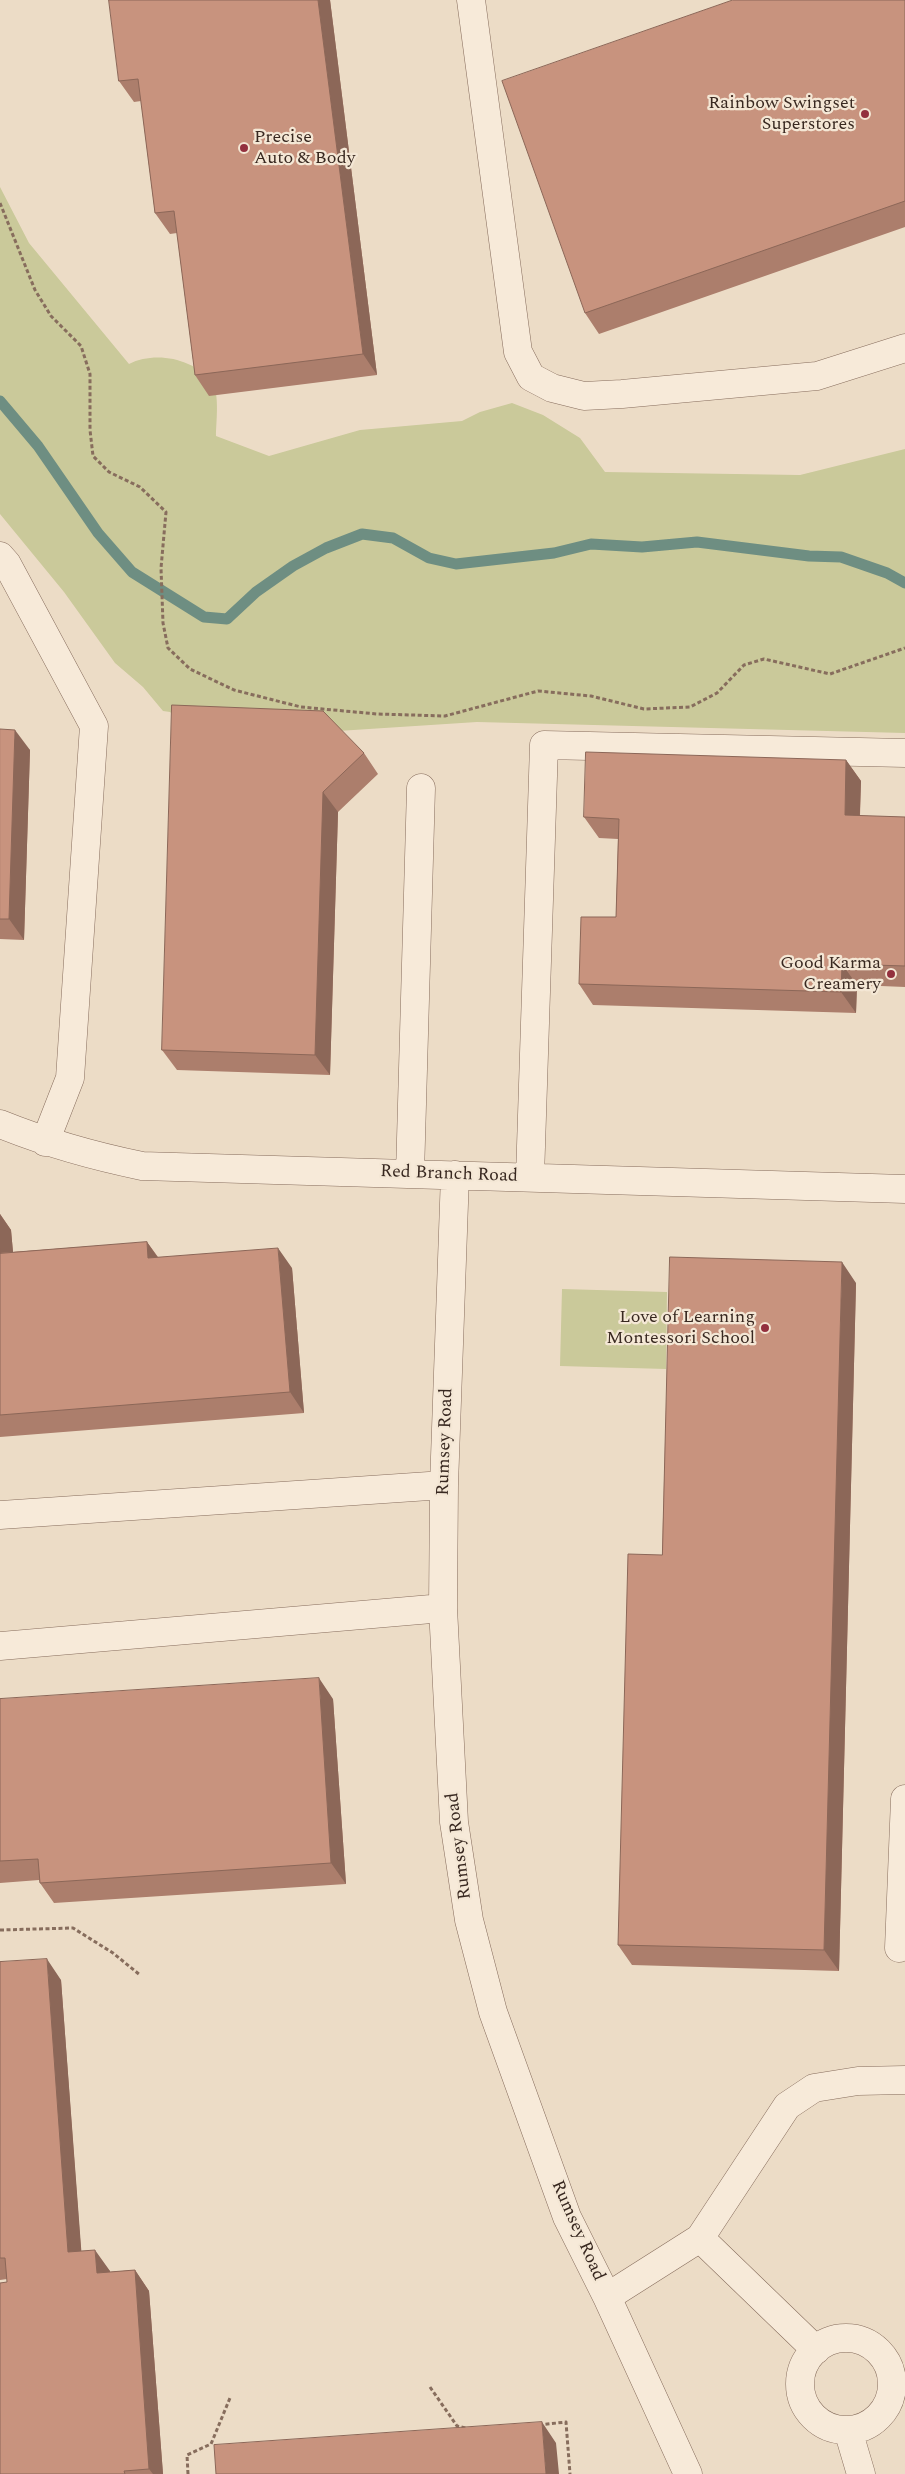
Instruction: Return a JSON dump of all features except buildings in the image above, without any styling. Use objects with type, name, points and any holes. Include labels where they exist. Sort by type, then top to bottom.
[{"type":"street","points":[[471,0],[518,352],[532,377],[552,388],[584,396],[622,394],[817,376],[905,348]]},
{"type":"street","points":[[0,556],[7,564],[94,726],[70,1078],[45,1142]]},
{"type":"street","points":[[530,1178],[544,745],[905,753]]},
{"type":"street","points":[[410,1174],[421,788]]},
{"type":"street","name":"Red Branch Road","points":[[0,1124],[45,1142],[91,1156],[142,1166],[905,1189]]},
{"type":"street","name":"Rumsey Road","points":[[455,1175],[444,1485],[443,1608],[454,1822],[469,1920],[493,2012],[567,2217],[607,2297],[688,2474]]},
{"type":"street","points":[[0,1515],[444,1485]]},
{"type":"street","points":[[0,1646],[443,1608]]},
{"type":"street","points":[[899,1948],[905,1800]]},
{"type":"street","points":[[607,2297],[700,2238],[787,2106],[814,2088],[858,2081],[905,2080]]},
{"type":"street","points":[[700,2238],[816,2350]]},
{"type":"street","points":[[839,2339],[852,2339],[866,2343],[879,2352],[888,2364],[892,2379],[891,2394],[886,2408],[876,2419],[863,2427],[848,2430],[834,2429],[810,2413],[803,2401],[800,2387],[801,2373],[807,2360],[816,2350],[839,2339]]},
{"type":"street","points":[[848,2430],[861,2474]]},
{"type":"path","points":[[0,203],[35,290],[52,316],[81,346],[90,374],[90,430],[93,456],[109,472],[140,487],[166,512],[161,568],[163,623],[168,648],[190,669],[234,690],[302,707],[377,714],[445,716],[538,691],[591,696],[644,709],[690,707],[717,693],[744,665],[764,659],[830,674],[905,648]]},
{"type":"path","points":[[0,1930],[73,1928],[113,1953],[140,1975]]},
{"type":"path","points":[[430,2387],[457,2426],[476,2431]]},
{"type":"path","points":[[188,2474],[187,2455],[211,2444],[230,2398]]},
{"type":"path","points":[[530,2426],[566,2422],[570,2474]]},
{"type":"green space","points":[[0,187],[29,243],[129,364],[150,358],[162,358],[173,359],[195,368],[212,383],[216,394],[216,436],[269,456],[360,430],[462,421],[480,412],[512,403],[543,415],[580,438],[605,472],[800,475],[905,449],[905,733],[477,722],[338,731],[187,726],[170,712],[163,711],[143,687],[115,663],[64,592],[0,514]]},
{"type":"green space","points":[[562,1289],[667,1292],[666,1369],[560,1366]]},
{"type":"waterway","points":[[0,401],[38,446],[98,533],[132,572],[204,617],[227,619],[256,592],[293,566],[326,548],[362,534],[393,538],[429,558],[456,564],[554,553],[591,544],[642,547],[697,542],[809,556],[841,557],[887,573],[905,583]]},
{"type":"place","name":"Rainbow Swingset Superstores","points":[[865,114]]},
{"type":"place","name":"Precise Auto & Body","points":[[244,148]]},
{"type":"place","name":"Good Karma Creamery","points":[[891,974]]},
{"type":"place","name":"Love of Learning Montessori School","points":[[765,1328]]}]
